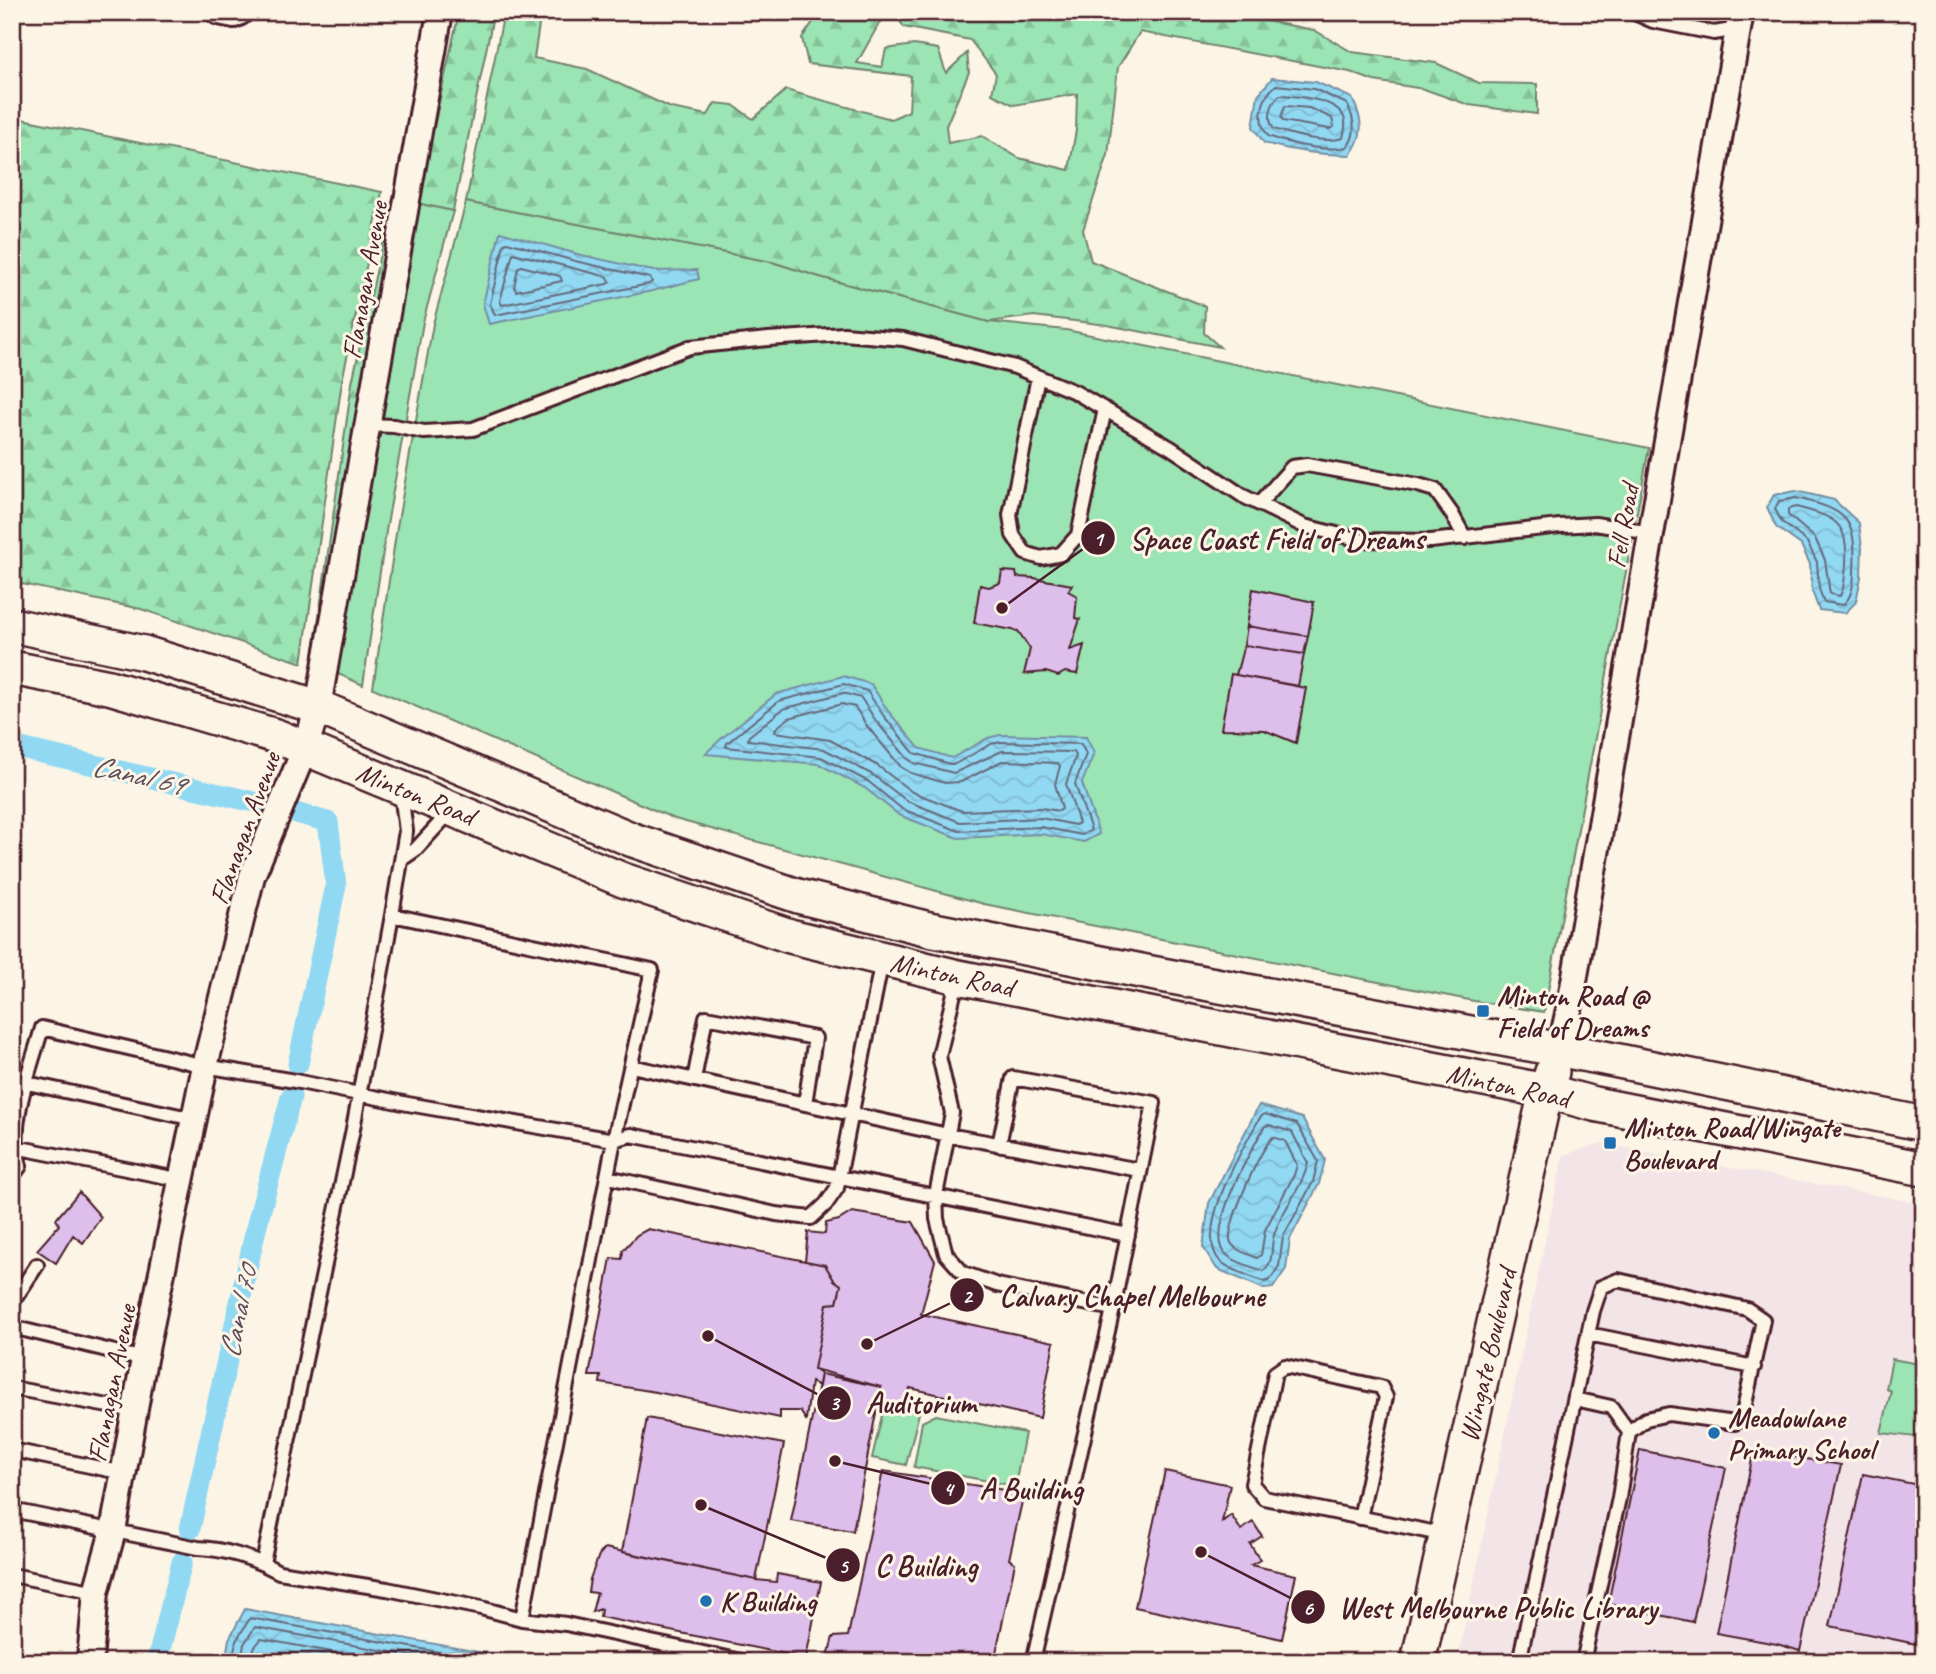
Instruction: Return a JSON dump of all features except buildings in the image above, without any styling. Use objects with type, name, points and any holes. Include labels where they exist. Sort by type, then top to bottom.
[{"type":"main road","name":"Minton Road","points":[[12,625],[144,653],[318,707],[633,840],[798,896],[929,929],[1560,1049],[1924,1124]]},
{"type":"main road","name":"Minton Road","points":[[12,668],[109,687],[306,746],[623,880],[790,936],[958,977],[1546,1091],[1594,1104],[1924,1169]]},
{"type":"main road","points":[[883,959],[929,929],[958,977]]},
{"type":"main road","name":"Wingate Boulevard","points":[[1418,1662],[1546,1091],[1560,1049]]},
{"type":"street","points":[[219,12],[234,15],[240,12]]},
{"type":"street","name":"Flanagan Avenue","points":[[90,1660],[96,1592],[113,1531],[144,1359],[205,1066],[253,877],[306,746],[318,707],[440,12]]},
{"type":"street","name":"Fell Road","points":[[1560,1049],[1570,1005],[1740,21]]},
{"type":"lane","points":[[1632,12],[1653,22],[1714,33],[1740,21]]},
{"type":"lane","points":[[368,425],[394,426],[424,432],[473,429],[690,347],[844,334],[903,339],[1015,367],[1075,392],[1171,448],[1243,496],[1304,526],[1361,540],[1432,541],[1595,524],[1651,533]]},
{"type":"lane","points":[[1038,377],[1010,515],[1013,535],[1024,554],[1041,558],[1061,554],[1078,535],[1105,409]]},
{"type":"lane","points":[[1259,504],[1292,467],[1307,465],[1435,490],[1465,538]]},
{"type":"lane","points":[[263,1563],[359,1094],[402,859],[406,831],[400,786]]},
{"type":"lane","points":[[402,859],[415,850],[453,807]]},
{"type":"lane","points":[[392,915],[652,970],[614,1140],[522,1619]]},
{"type":"lane","points":[[608,1177],[776,1214],[811,1218],[826,1204],[838,1182],[883,959]]},
{"type":"lane","points":[[958,977],[939,1056],[952,1114],[936,1195],[937,1219],[946,1254],[963,1272],[997,1285],[1113,1309]]},
{"type":"lane","points":[[694,1080],[706,1017],[816,1038],[805,1104]]},
{"type":"lane","points":[[12,1177],[20,1166],[15,1147],[20,1108],[42,1028],[205,1066],[295,1080],[614,1140],[631,1135],[838,1182],[936,1195],[1128,1235]]},
{"type":"lane","points":[[631,1066],[948,1135],[1140,1170]]},
{"type":"lane","points":[[999,1145],[1013,1078],[1154,1103],[1113,1309],[1033,1662]]},
{"type":"lane","points":[[27,1083],[194,1119]]},
{"type":"lane","points":[[15,1147],[182,1180]]},
{"type":"lane","points":[[12,1303],[37,1265]]},
{"type":"lane","points":[[1519,1662],[1588,1334],[1601,1287],[1618,1280],[1747,1309],[1763,1320],[1742,1418],[1735,1423],[1669,1414],[1646,1419],[1629,1432],[1616,1510],[1583,1662]]},
{"type":"lane","points":[[12,1327],[144,1359]]},
{"type":"lane","points":[[1588,1334],[1754,1367]]},
{"type":"lane","points":[[1360,1518],[1386,1397],[1381,1387],[1285,1366],[1275,1373],[1252,1484],[1264,1498],[1360,1518],[1446,1535]]},
{"type":"lane","points":[[12,1388],[135,1411]]},
{"type":"lane","points":[[1575,1399],[1611,1407],[1629,1432]]},
{"type":"lane","points":[[12,1450],[124,1473]]},
{"type":"lane","points":[[12,1510],[210,1548],[263,1563],[279,1572],[387,1589],[522,1619],[566,1623],[746,1662]]},
{"type":"lane","points":[[12,1574],[96,1592]]},
{"type":"shaded area","name":"Meadowlane Primary School","points":[[1601,1143],[1924,1204],[1924,1662],[1457,1662],[1563,1155]]},
{"type":"green space","points":[[459,12],[494,12],[453,211],[417,203]]},
{"type":"green space","points":[[504,12],[541,12],[534,58],[587,69],[671,108],[708,115],[715,103],[733,105],[753,119],[786,90],[891,119],[909,111],[911,76],[808,64],[802,38],[820,12],[878,12],[884,15],[857,63],[882,67],[886,49],[914,45],[938,49],[946,73],[967,53],[969,72],[946,126],[948,143],[982,136],[1019,158],[1069,170],[1076,130],[1077,94],[1014,105],[992,94],[996,74],[970,40],[904,27],[894,12],[1217,12],[1314,30],[1352,52],[1436,63],[1479,83],[1537,84],[1537,114],[1469,105],[1424,89],[1374,81],[1350,72],[1140,32],[1118,67],[1108,155],[1083,230],[1091,261],[1205,306],[1204,333],[1220,347],[1107,325],[1034,316],[989,322],[772,262],[466,202]]},
{"type":"green space","points":[[12,117],[382,192],[342,381],[302,663],[141,609],[12,582]]},
{"type":"green space","points":[[466,202],[772,262],[989,322],[1066,330],[1649,448],[1544,1012],[1474,1001],[984,904],[675,819],[373,688],[397,527],[433,324]]},
{"type":"green space","points":[[391,203],[410,207],[329,670],[312,665],[352,383]]},
{"type":"green space","points":[[417,203],[453,211],[423,322],[387,525],[363,685],[329,670]]},
{"type":"green space","points":[[1892,1359],[1924,1365],[1924,1438],[1881,1433],[1891,1391],[1886,1389]]},
{"type":"green space","points":[[907,1402],[920,1409],[906,1465],[872,1458],[885,1403],[905,1408]]},
{"type":"green space","points":[[936,1415],[1025,1433],[1015,1486],[914,1467],[922,1422]]},
{"type":"water","points":[[1272,78],[1316,82],[1352,98],[1361,127],[1358,141],[1350,155],[1306,152],[1264,143],[1253,127],[1258,95]]},
{"type":"water","points":[[500,232],[577,254],[653,271],[697,270],[699,279],[489,324],[483,304]]},
{"type":"water","points":[[1796,491],[1834,500],[1859,523],[1861,577],[1856,602],[1845,613],[1819,610],[1812,591],[1810,564],[1801,545],[1776,527],[1767,507],[1774,495]]},
{"type":"water","points":[[843,676],[871,684],[888,711],[919,748],[952,758],[988,738],[1000,735],[1086,737],[1094,753],[1082,783],[1099,834],[1084,842],[1041,834],[958,838],[899,815],[865,788],[819,764],[705,754],[776,694]]},
{"type":"water","points":[[1259,1105],[1302,1118],[1325,1160],[1319,1184],[1290,1239],[1286,1269],[1273,1288],[1264,1289],[1217,1269],[1203,1247],[1209,1203]]},
{"type":"water","points":[[245,1609],[533,1662],[225,1662],[229,1639]]},
{"type":"waterway","name":"Canal 69","points":[[12,746],[263,804]]},
{"type":"waterway","name":"Canal 70","points":[[296,813],[328,822],[336,885],[298,1064]]},
{"type":"waterway","name":"Canal 70","points":[[190,1529],[257,1224],[291,1097]]},
{"type":"waterway","name":"Canal 70","points":[[157,1662],[182,1562]]},
{"type":"place","name":"Space Coast Field of Dreams","points":[[1002,608]]},
{"type":"place","name":"Minton Road @ Field of Dreams","points":[[1483,1011]]},
{"type":"place","name":"Minton Road/Wingate Boulevard","points":[[1610,1143]]},
{"type":"place","name":"Auditorium","points":[[708,1336]]},
{"type":"place","name":"Calvary Chapel Melbourne","points":[[867,1344]]},
{"type":"place","name":"Meadowlane Primary School","points":[[1714,1433]]},
{"type":"place","name":"A Building","points":[[835,1461]]},
{"type":"place","name":"C Building","points":[[701,1505]]},
{"type":"place","name":"West Melbourne Public Library","points":[[1201,1552]]},
{"type":"place","name":"K Building","points":[[706,1601]]}]
